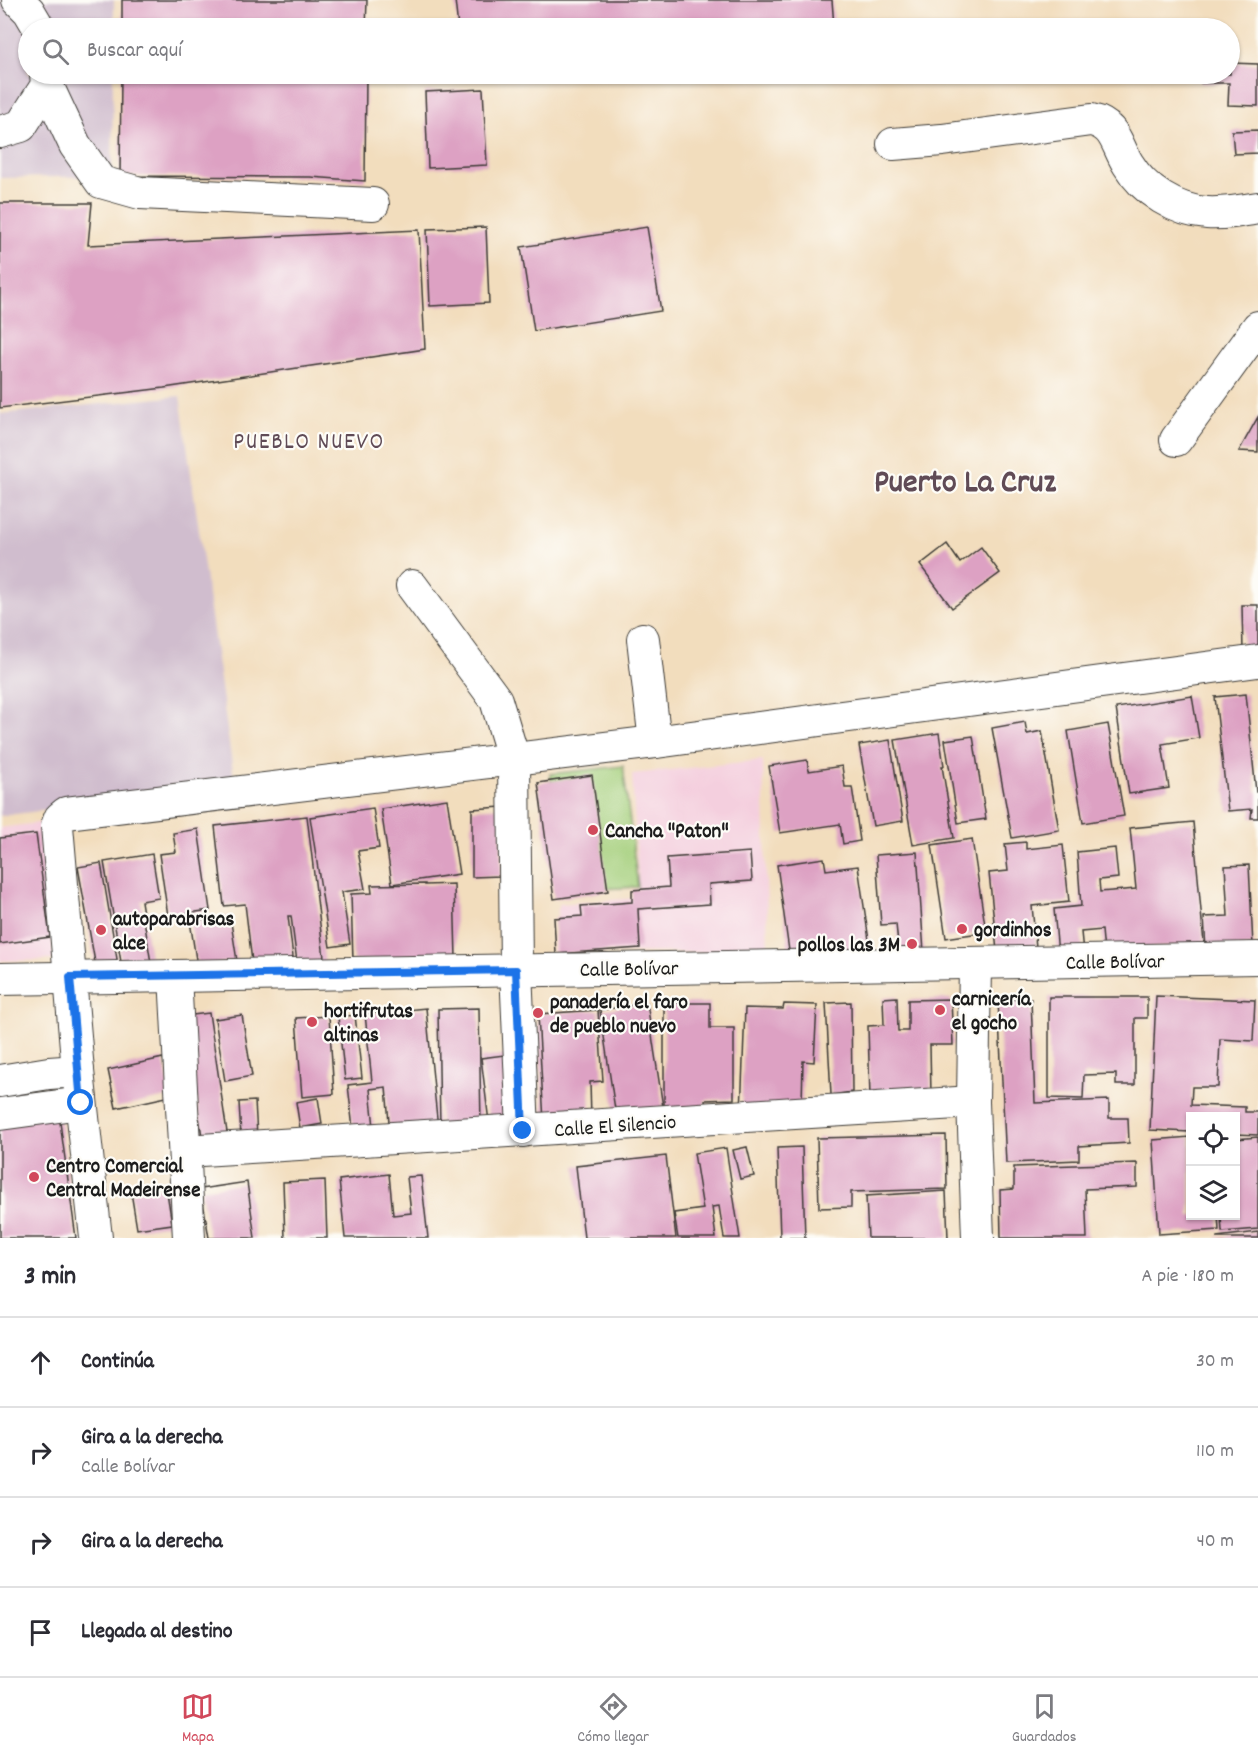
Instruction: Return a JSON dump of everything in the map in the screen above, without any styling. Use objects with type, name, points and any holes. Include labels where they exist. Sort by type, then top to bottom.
[{"type":"street","points":[[18,0],[33,18]]},
{"type":"street","points":[[44,0],[45,18]]},
{"type":"street","points":[[0,132],[21,126],[43,84]]},
{"type":"street","points":[[48,84],[75,145],[102,182],[140,193],[373,204]]},
{"type":"street","points":[[893,144],[942,140],[1091,120],[1107,126],[1129,166],[1140,180],[1165,200],[1190,210],[1207,213],[1258,208]]},
{"type":"street","points":[[1176,440],[1258,327]]},
{"type":"street","points":[[412,586],[496,700],[514,760],[516,970],[523,1131]]},
{"type":"street","points":[[643,639],[655,742]]},
{"type":"street","points":[[96,1238],[81,1103],[57,826],[60,818],[66,813],[514,760],[1258,661]]},
{"type":"street","name":"Calle Bolívar","points":[[0,979],[1258,958]]},
{"type":"street","points":[[975,963],[973,1102],[978,1238]]},
{"type":"street","points":[[175,976],[189,1238]]},
{"type":"street","points":[[0,1081],[78,1071]]},
{"type":"street","name":"Calle El Silencio","points":[[185,1151],[973,1102]]},
{"type":"street","points":[[0,1114],[81,1103]]},
{"type":"shaded area","points":[[0,0],[114,0],[114,18],[18,18],[18,84],[113,84],[112,176],[0,178]]},
{"type":"shaded area","points":[[180,396],[235,786],[0,816],[0,414]]},
{"type":"shaded area","points":[[763,760],[768,953],[552,952],[559,904],[639,898],[632,774]]},
{"type":"shaded area","points":[[45,822],[54,960],[0,961],[0,828]]},
{"type":"green space","name":"Cancha \"Paton\"","points":[[623,766],[638,887],[562,891],[550,774]]},
{"type":"building","points":[[122,0],[367,0],[366,18],[122,18]]},
{"type":"building","points":[[455,0],[832,0],[833,18],[457,18]]},
{"type":"building","points":[[1240,63],[1258,64],[1258,106],[1228,105],[1229,84],[1240,84]]},
{"type":"building","points":[[121,84],[366,84],[365,181],[310,177],[120,176]]},
{"type":"building","points":[[483,89],[487,165],[428,168],[425,92]]},
{"type":"building","points":[[1258,130],[1258,153],[1234,154],[1232,131]]},
{"type":"building","points":[[0,203],[92,203],[88,245],[419,230],[425,349],[164,388],[0,408]]},
{"type":"building","points":[[486,227],[489,303],[430,306],[427,229]]},
{"type":"building","points":[[647,227],[661,311],[534,331],[521,247]]},
{"type":"building","points":[[1258,417],[1258,452],[1239,451]]},
{"type":"building","points":[[947,544],[960,563],[981,547],[1000,573],[952,608],[920,565]]},
{"type":"building","points":[[1242,605],[1258,605],[1258,653],[1243,653]]},
{"type":"building","points":[[1246,694],[1256,792],[1258,792],[1258,818],[1251,818],[1252,809],[1228,811],[1215,697]]},
{"type":"building","points":[[1192,696],[1199,738],[1162,744],[1169,788],[1129,794],[1116,708]]},
{"type":"building","points":[[1025,722],[1027,734],[1042,731],[1059,830],[1012,838],[992,728]]},
{"type":"building","points":[[1108,724],[1124,816],[1083,823],[1068,731]]},
{"type":"building","points":[[939,733],[954,838],[913,845],[895,740]]},
{"type":"building","points":[[973,736],[986,819],[958,823],[945,740]]},
{"type":"building","points":[[890,740],[903,821],[873,826],[859,745]]},
{"type":"building","points":[[807,760],[809,771],[842,766],[845,787],[852,787],[860,841],[843,844],[840,824],[780,833],[769,766]]},
{"type":"building","points":[[592,775],[608,891],[554,899],[538,783]]},
{"type":"building","points":[[447,799],[459,874],[392,884],[381,809]]},
{"type":"building","points":[[502,807],[501,876],[472,877],[472,809]]},
{"type":"building","points":[[373,808],[379,848],[358,851],[365,889],[342,892],[350,944],[330,947],[310,817]]},
{"type":"building","points":[[307,816],[325,966],[298,970],[291,916],[288,916],[294,965],[253,970],[245,904],[224,906],[215,826]]},
{"type":"building","points":[[1193,822],[1204,944],[1104,952],[1102,930],[1081,932],[1083,952],[1058,954],[1054,909],[1081,906],[1077,852],[1115,848],[1118,878],[1099,880],[1100,892],[1136,889],[1130,828]]},
{"type":"building","points":[[198,829],[210,910],[168,916],[159,854],[176,852],[173,833]]},
{"type":"building","points":[[36,834],[50,937],[0,944],[0,838]]},
{"type":"building","points":[[972,839],[986,932],[946,938],[932,845]]},
{"type":"building","points":[[1026,842],[1026,849],[1063,845],[1069,902],[1032,906],[1036,947],[997,951],[989,873],[1008,871],[1005,844]]},
{"type":"building","points":[[750,852],[752,881],[709,884],[710,904],[638,909],[640,948],[556,954],[554,918],[582,916],[581,906],[632,902],[632,890],[669,887],[667,858]]},
{"type":"building","points":[[917,852],[924,952],[899,954],[896,924],[881,925],[876,855]]},
{"type":"building","points":[[152,854],[159,898],[141,901],[151,963],[122,968],[104,862]]},
{"type":"building","points":[[824,858],[826,870],[858,866],[870,947],[790,958],[777,865]]},
{"type":"building","points":[[101,863],[118,965],[96,968],[78,867]]},
{"type":"building","points":[[1249,865],[1253,946],[1206,949],[1204,917],[1228,916],[1225,866]]},
{"type":"building","points":[[454,884],[456,959],[353,961],[351,894],[372,893],[371,885]]},
{"type":"building","points":[[230,916],[237,961],[197,966],[190,921]]},
{"type":"building","points":[[1156,996],[1255,1000],[1253,1041],[1220,1039],[1218,1087],[1192,1087],[1191,1105],[1245,1107],[1245,1112],[1258,1112],[1258,1135],[1240,1134],[1240,1112],[1186,1112],[1186,1132],[1150,1130]]},
{"type":"building","points":[[897,997],[898,1031],[908,1031],[908,1000],[951,999],[953,1045],[930,1045],[931,1096],[870,1098],[868,1026],[884,1025],[883,998]]},
{"type":"building","points":[[1049,997],[1147,997],[1147,1018],[1135,1018],[1135,1085],[1116,1085],[1116,1074],[1084,1075],[1083,1099],[1049,1098]]},
{"type":"building","points":[[1031,999],[1035,1103],[1109,1100],[1109,1118],[1128,1118],[1129,1143],[1079,1146],[1079,1160],[1006,1163],[998,1000]]},
{"type":"building","points":[[851,1002],[852,1092],[831,1095],[826,1003]]},
{"type":"building","points":[[647,1003],[663,1107],[616,1116],[600,1010]]},
{"type":"building","points":[[664,1003],[710,1003],[710,1028],[734,1028],[734,1099],[705,1100],[706,1112],[664,1112]]},
{"type":"building","points":[[784,1004],[817,1005],[814,1062],[803,1061],[802,1104],[741,1113],[745,1008],[783,1009]]},
{"type":"building","points":[[426,1008],[438,1128],[390,1134],[386,1087],[370,1089],[374,1127],[353,1129],[348,1085],[372,1082],[365,1014]]},
{"type":"building","points":[[479,1008],[481,1127],[440,1128],[438,1009]]},
{"type":"building","points":[[598,1010],[603,1081],[590,1082],[591,1119],[544,1122],[538,1014]]},
{"type":"building","points":[[209,1013],[228,1139],[203,1143],[184,1016]]},
{"type":"building","points":[[242,1015],[252,1076],[225,1081],[215,1019]]},
{"type":"building","points":[[355,1015],[362,1078],[345,1080],[338,1017]]},
{"type":"building","points":[[329,1016],[334,1094],[302,1097],[296,1018]]},
{"type":"building","points":[[504,1055],[513,1127],[490,1130],[481,1058]]},
{"type":"building","points":[[163,1058],[171,1096],[116,1108],[108,1070]]},
{"type":"building","points":[[318,1098],[322,1124],[300,1128],[296,1102]]},
{"type":"building","points":[[255,1101],[257,1136],[241,1137],[239,1102]]},
{"type":"building","name":"Centro Comercial Central Madeirense","points":[[58,1108],[76,1238],[0,1238],[0,1116]]},
{"type":"building","points":[[946,1135],[947,1189],[851,1192],[851,1207],[819,1208],[817,1138]]},
{"type":"building","points":[[1186,1137],[1186,1220],[1218,1220],[1219,1230],[1159,1234],[1153,1140]]},
{"type":"building","points":[[1258,1137],[1258,1229],[1222,1232],[1221,1220],[1240,1220],[1240,1139]]},
{"type":"building","points":[[747,1147],[754,1176],[740,1179],[733,1150]]},
{"type":"building","points":[[802,1147],[805,1238],[780,1238],[777,1148]]},
{"type":"building","points":[[726,1148],[740,1238],[724,1238],[719,1206],[712,1207],[716,1238],[678,1238],[674,1213],[703,1209],[694,1153]]},
{"type":"building","points":[[666,1156],[676,1238],[584,1238],[576,1166]]},
{"type":"building","points":[[1137,1163],[1137,1187],[1085,1189],[1087,1238],[1001,1238],[1000,1190],[1014,1189],[1014,1167]]},
{"type":"building","points":[[389,1174],[393,1215],[411,1213],[407,1177],[421,1176],[428,1238],[345,1238],[339,1180]]},
{"type":"building","points":[[325,1180],[327,1238],[285,1238],[283,1182]]},
{"type":"building","points":[[247,1182],[255,1238],[209,1238],[201,1189]]},
{"type":"building","points":[[166,1186],[172,1224],[137,1229],[131,1192]]},
{"type":"building","points":[[946,1191],[948,1238],[868,1238],[866,1196]]},
{"type":"building","points":[[1258,1232],[1258,1238],[1217,1238],[1217,1237]]},
{"type":"place","name":"Cancha \"Paton\"","points":[[593,830]]},
{"type":"place","name":"gordinhos","points":[[962,929]]},
{"type":"place","name":"autoparabrisas alce","points":[[101,930]]},
{"type":"place","name":"pollos las 3M","points":[[912,944]]},
{"type":"place","name":"carnicería el gocho","points":[[940,1010]]},
{"type":"place","name":"panadería el faro de pueblo nuevo","points":[[538,1013]]},
{"type":"place","name":"hortifrutas altinas","points":[[312,1022]]},
{"type":"place","name":"Centro Comercial Central Madeirense","points":[[34,1177]]},
{"type":"district","name":"PUEBLO NUEVO","points":[[309,440]]},
{"type":"district","name":"Puerto La Cruz","points":[[965,479]]},
{"type":"route","points":[[81,1103],[70,977],[516,970],[523,1131]]}]
